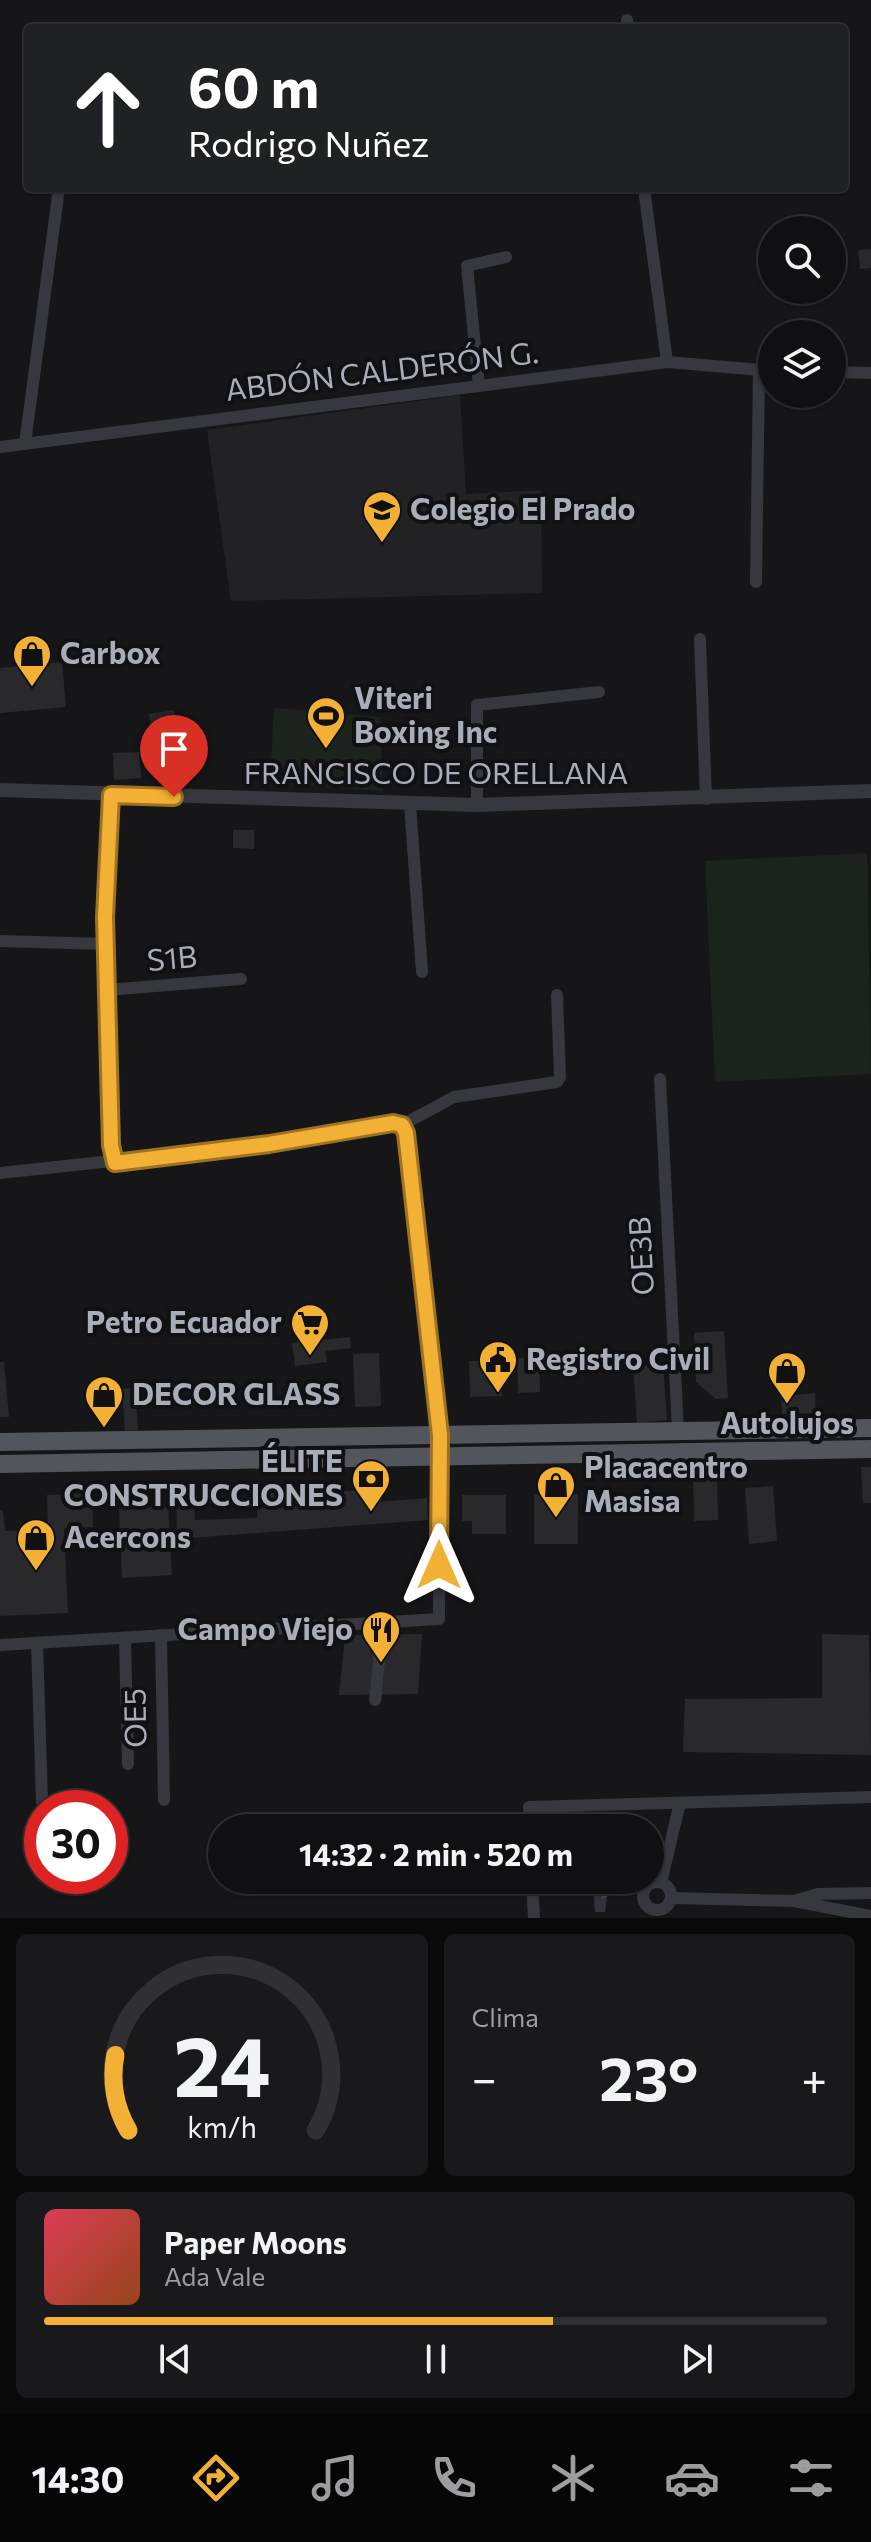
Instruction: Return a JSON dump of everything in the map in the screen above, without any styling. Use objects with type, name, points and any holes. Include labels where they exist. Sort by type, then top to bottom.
[{"type":"main road","points":[[0,1442],[871,1428]]},
{"type":"main road","points":[[0,1464],[871,1449]]},
{"type":"street","points":[[25,444],[58,192]]},
{"type":"street","points":[[645,192],[667,362]]},
{"type":"street","points":[[479,386],[467,266],[506,257]]},
{"type":"street","name":"ABDÓN CALDERÓN G.","points":[[0,447],[667,362],[758,370]]},
{"type":"street","points":[[846,372],[871,373]]},
{"type":"street","points":[[756,582],[764,408]]},
{"type":"street","points":[[700,639],[706,799]]},
{"type":"street","points":[[477,805],[477,705],[599,692]]},
{"type":"street","name":"FRANCISCO DE ORELLANA","points":[[0,790],[477,805],[871,791]]},
{"type":"street","points":[[111,795],[105,944],[111,1145],[115,1163]]},
{"type":"street","points":[[410,804],[422,972]]},
{"type":"street","points":[[0,941],[105,944]]},
{"type":"street","name":"S1B","points":[[107,990],[241,979]]},
{"type":"street","points":[[0,1173],[115,1163],[269,1144],[393,1123],[402,1125],[454,1097],[557,1082],[560,1077],[557,995]]},
{"type":"street","name":"OE3B","points":[[660,1079],[678,1430]]},
{"type":"street","points":[[0,1645],[439,1619],[440,1435],[406,1133],[402,1125]]},
{"type":"street","points":[[375,1700],[383,1622]]},
{"type":"street","name":"OE5","points":[[161,1635],[164,1800]]},
{"type":"street","points":[[125,1638],[128,1764]]},
{"type":"street","points":[[37,1643],[42,1790]]},
{"type":"street","points":[[529,1814],[529,1807],[871,1797]]},
{"type":"street","points":[[664,1870],[680,1803]]},
{"type":"street","points":[[644,1894],[647,1905],[660,1914],[671,1898],[670,1890],[664,1885]]},
{"type":"street","points":[[794,1901],[818,1894],[871,1893]]},
{"type":"street","points":[[533,1894],[534,1918]]},
{"type":"street","points":[[671,1898],[794,1901],[871,1916]]},
{"type":"shaded area","name":"Colegio El Prado","points":[[460,395],[466,494],[541,490],[542,593],[231,601],[207,430]]},
{"type":"shaded area","name":"Viteri Boxing Inc","points":[[274,708],[380,717],[383,791],[270,783]]},
{"type":"shaded area","points":[[867,853],[871,1074],[715,1082],[705,861]]},
{"type":"water","points":[[593,1894],[607,1894],[605,1912],[595,1912]]},
{"type":"building","points":[[871,249],[871,268],[860,269],[858,250]]},
{"type":"building","name":"Carbox","points":[[62,662],[66,707],[0,713],[0,668]]},
{"type":"building","points":[[174,710],[181,755],[155,759],[149,714]]},
{"type":"building","points":[[139,752],[141,778],[114,780],[113,753]]},
{"type":"building","points":[[233,830],[254,830],[254,849],[233,848]]},
{"type":"building","points":[[724,1331],[728,1398],[716,1399],[696,1382],[694,1333]]},
{"type":"building","name":"Petro Ecuador","points":[[350,1337],[351,1348],[325,1351],[327,1362],[295,1366],[292,1343]]},
{"type":"building","name":"Petro Ecuador","points":[[379,1353],[381,1406],[355,1407],[353,1354]]},
{"type":"building","points":[[539,1357],[540,1392],[518,1393],[517,1358]]},
{"type":"building","points":[[501,1360],[502,1396],[470,1397],[469,1361]]},
{"type":"building","points":[[0,1362],[4,1362],[9,1417],[0,1417]]},
{"type":"building","points":[[663,1364],[667,1420],[637,1423],[633,1366]]},
{"type":"building","points":[[135,1388],[138,1430],[125,1431],[122,1389]]},
{"type":"building","points":[[815,1393],[816,1413],[782,1414],[781,1396]]},
{"type":"building","points":[[861,1467],[871,1467],[871,1503],[863,1503]]},
{"type":"building","points":[[717,1473],[718,1520],[694,1521],[693,1474]]},
{"type":"building","points":[[773,1486],[777,1541],[749,1544],[745,1488]]},
{"type":"building","points":[[364,1490],[364,1503],[427,1498],[428,1520],[177,1539],[176,1494],[193,1493],[195,1520],[257,1518],[258,1497],[263,1493],[301,1492],[302,1506],[341,1505],[340,1491]]},
{"type":"building","name":"Acercons","points":[[92,1493],[93,1527],[64,1528],[68,1613],[0,1616],[0,1510],[3,1510],[5,1531],[48,1529],[47,1495]]},
{"type":"building","name":"Placacentro Masisa","points":[[534,1494],[578,1494],[578,1544],[534,1544]]},
{"type":"building","points":[[462,1495],[506,1495],[506,1534],[472,1534],[472,1521],[462,1521]]},
{"type":"building","points":[[168,1506],[172,1575],[122,1578],[119,1509]]},
{"type":"building","name":"Campo Viejo","points":[[422,1634],[418,1694],[339,1695],[345,1635]]},
{"type":"building","points":[[822,1634],[869,1635],[871,1755],[683,1752],[685,1699],[822,1698]]},
{"type":"place","name":"Colegio El Prado","points":[[382,544]]},
{"type":"place","name":"Carbox","points":[[32,688]]},
{"type":"place","name":"Viteri Boxing Inc","points":[[326,750]]},
{"type":"place","name":"Petro Ecuador","points":[[310,1357]]},
{"type":"place","name":"Registro Civil","points":[[498,1394]]},
{"type":"place","name":"Autolujos","points":[[787,1405]]},
{"type":"place","name":"DECOR GLASS","points":[[104,1429]]},
{"type":"place","name":"ÉLITE CONSTRUCCIONES","points":[[371,1513]]},
{"type":"place","name":"Placacentro Masisa","points":[[556,1519]]},
{"type":"place","name":"Acercons","points":[[36,1572]]},
{"type":"place","name":"Campo Viejo","points":[[381,1664]]},
{"type":"route","points":[[174,797],[111,795],[105,917],[111,1145],[115,1163],[269,1144],[393,1123],[402,1125],[406,1133],[440,1435],[439,1565]]}]
